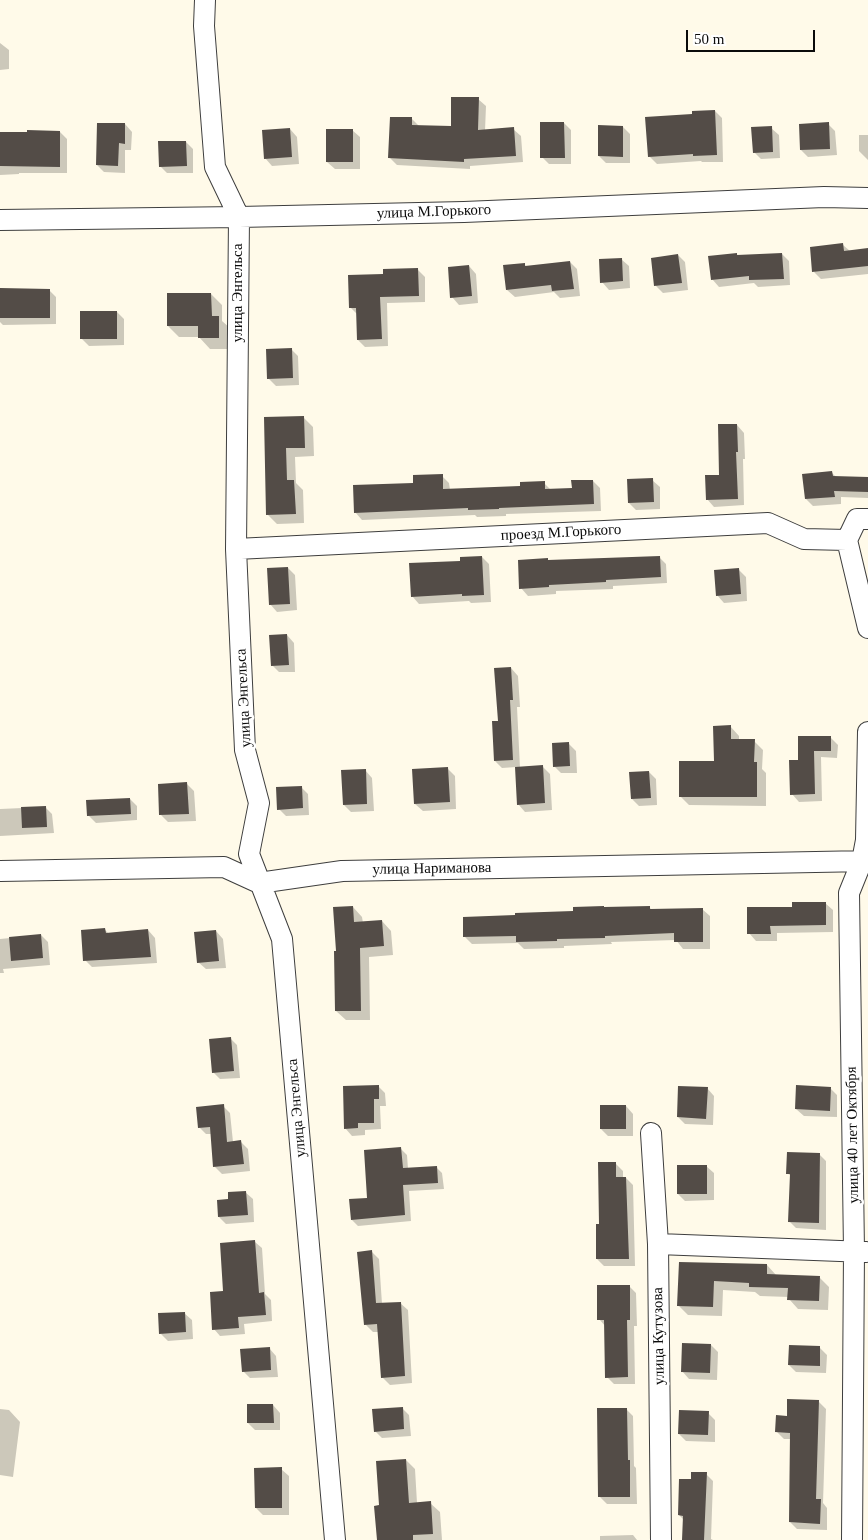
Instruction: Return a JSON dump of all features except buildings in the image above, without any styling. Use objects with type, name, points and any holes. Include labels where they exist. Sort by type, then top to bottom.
[{"type":"street","name":"улица Энгельса","points":[[205,0],[204,26],[215,167],[238,218],[236,549],[246,750],[260,803],[249,854],[282,939],[334,1540]]},
{"type":"street","name":"улица М.Горького","points":[[0,220],[238,218],[464,212],[824,197],[868,198]]},
{"type":"street","points":[[868,519],[857,519],[847,540],[868,628]]},
{"type":"street","name":"проезд М.Горького","points":[[236,549],[768,523],[804,540],[847,540]]},
{"type":"street","name":"улица 40 лет Октября","points":[[852,1540],[861,1251],[849,893],[865,861],[868,732]]},
{"type":"street","name":"улица Нариманова","points":[[260,883],[342,871],[865,861]]},
{"type":"street","points":[[0,871],[224,867],[260,883]]},
{"type":"street","name":"улица Кутузова","points":[[651,1132],[658,1244],[661,1540]]},
{"type":"street","points":[[658,1244],[861,1251]]}]
